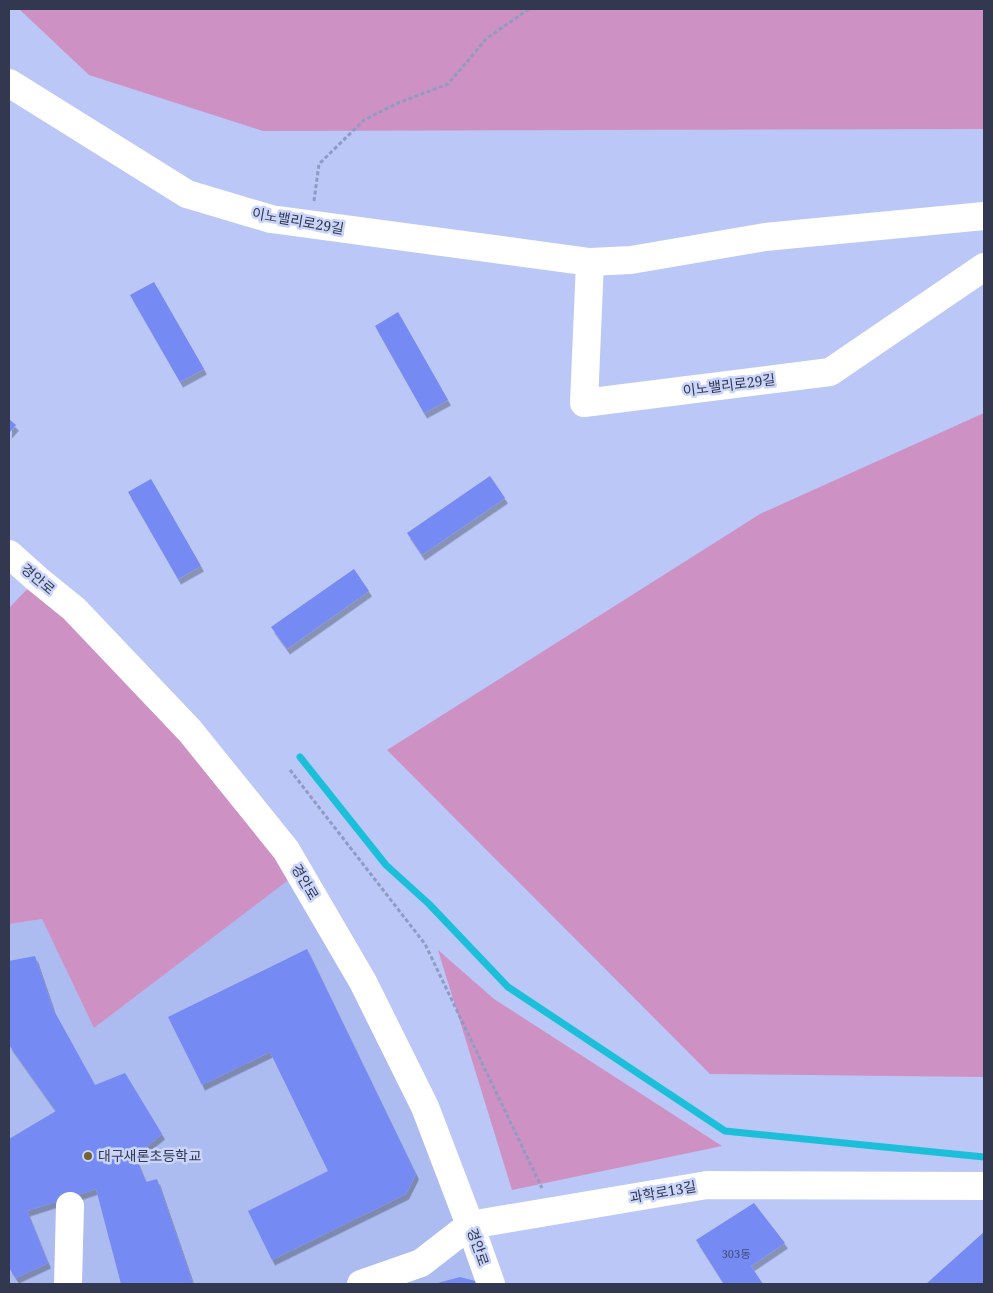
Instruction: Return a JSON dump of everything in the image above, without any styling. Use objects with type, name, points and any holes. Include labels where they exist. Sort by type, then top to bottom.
[{"type":"street","name":"이노밸리로29길","points":[[9,83],[187,194],[271,219],[310,225],[590,262],[631,260],[765,237],[984,216]]},
{"type":"street","name":"이노밸리로29길","points":[[590,262],[584,403],[830,372],[984,267]]},
{"type":"street","name":"경안로","points":[[9,554],[36,579],[74,609],[190,731],[286,850],[363,982],[425,1107],[470,1225],[490,1284]]},
{"type":"street","name":"과학로13길","points":[[361,1284],[421,1263],[470,1225],[707,1185],[984,1186]]},
{"type":"street","points":[[68,1284],[70,1206]]},
{"type":"path","points":[[310,225],[319,164],[364,120],[398,103],[448,84],[487,38],[529,9]]},
{"type":"path","points":[[290,770],[425,944],[553,1211]]},
{"type":"shaded area","points":[[19,9],[984,9],[984,129],[263,131],[89,75]]},
{"type":"shaded area","points":[[984,413],[984,1077],[710,1074],[387,750],[760,514]]},
{"type":"shaded area","points":[[37,579],[299,872],[94,1028],[42,919],[9,924],[9,608]]},
{"type":"shaded area","points":[[299,872],[363,982],[491,1284],[9,1284],[9,924],[42,919],[94,1028]]},
{"type":"shaded area","points":[[438,950],[494,999],[722,1146],[512,1190]]},
{"type":"building","points":[[154,282],[204,369],[180,382],[130,295]]},
{"type":"building","points":[[398,312],[448,400],[424,413],[375,326]]},
{"type":"building","points":[[9,419],[16,425],[9,433]]},
{"type":"building","points":[[490,476],[505,498],[422,555],[407,533]]},
{"type":"building","points":[[151,479],[201,566],[178,579],[128,492]]},
{"type":"building","points":[[354,569],[369,591],[287,649],[271,627]]},
{"type":"building","points":[[307,949],[416,1174],[406,1194],[272,1260],[248,1211],[328,1171],[270,1052],[202,1085],[168,1017]]},
{"type":"building","name":"대구새론초등학교","points":[[35,956],[53,1009],[95,1085],[125,1073],[162,1134],[135,1156],[146,1182],[157,1179],[193,1284],[121,1284],[96,1189],[27,1211],[48,1263],[16,1278],[9,1268],[9,1139],[56,1111],[9,1045],[9,961]]},
{"type":"building","points":[[754,1203],[785,1243],[751,1266],[763,1284],[724,1284],[696,1240]]},
{"type":"building","points":[[984,1232],[984,1284],[926,1284]]},
{"type":"building","points":[[460,1277],[479,1282],[479,1284],[434,1284]]},
{"type":"waterway","points":[[300,757],[386,865],[429,904],[508,987],[725,1131],[984,1157]]},
{"type":"place","name":"대구새론초등학교","points":[[88,1156]]}]
